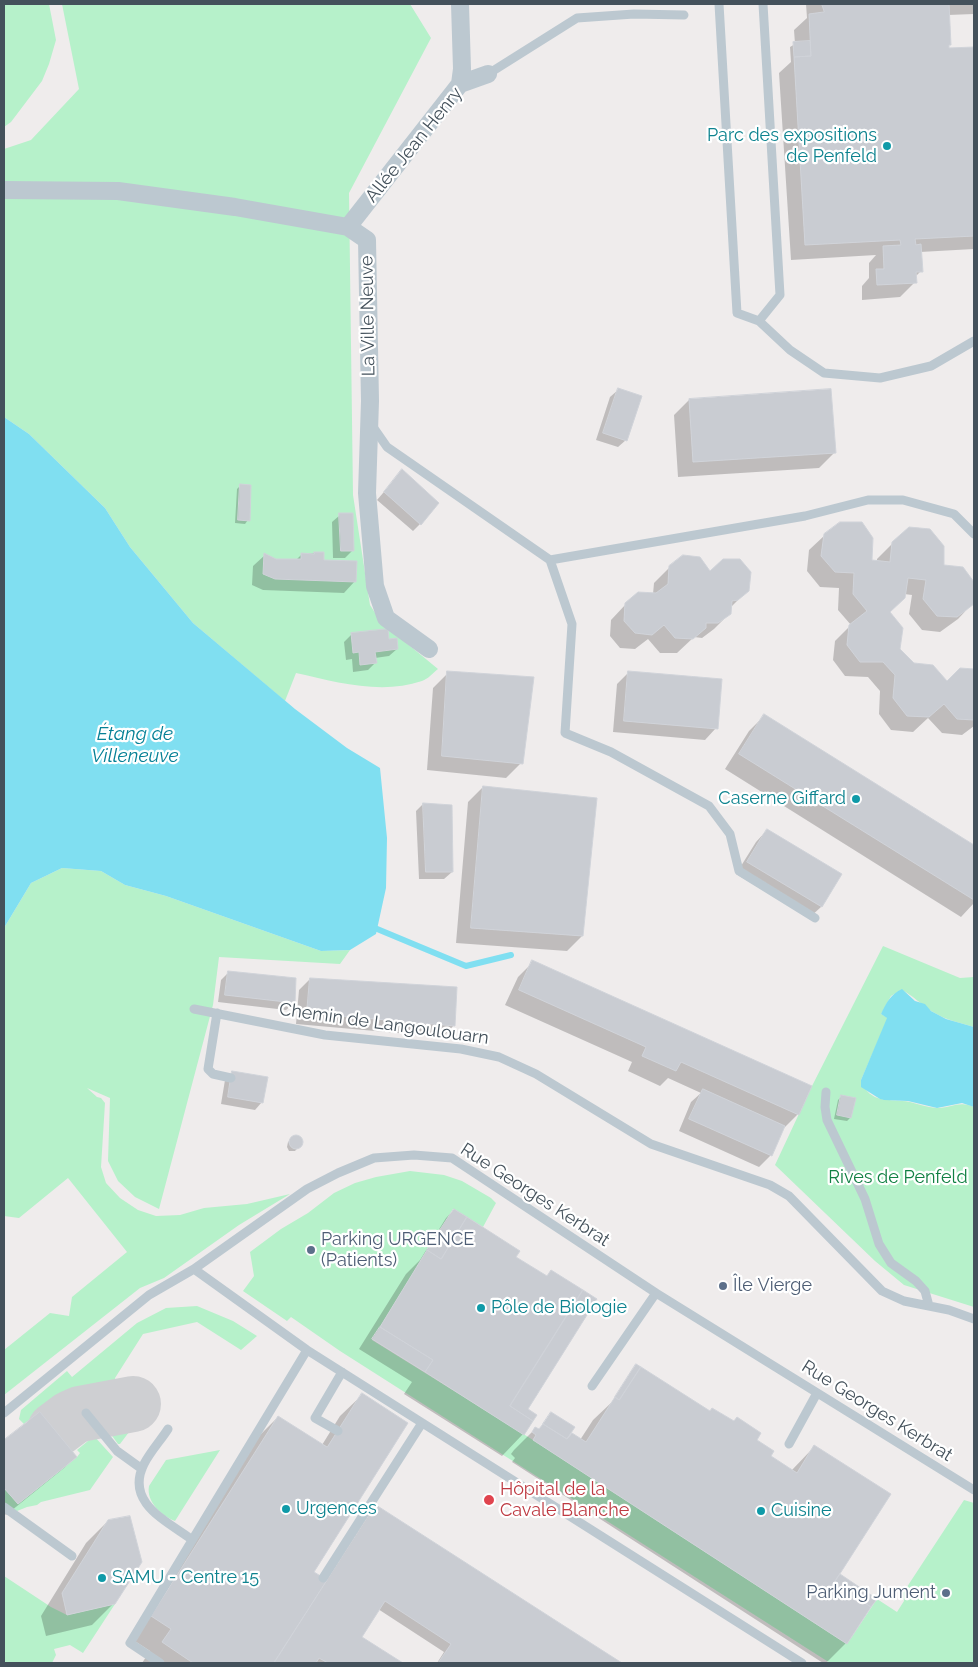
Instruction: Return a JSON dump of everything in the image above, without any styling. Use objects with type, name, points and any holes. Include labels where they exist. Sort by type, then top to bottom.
[{"type":"street","points":[[460,4],[462,69],[460,84]]},
{"type":"street","name":"Allée Jean Henry","points":[[348,227],[460,84],[488,74]]},
{"type":"street","name":"La Ville Neuve","points":[[4,190],[118,191],[235,207],[348,227],[367,240],[370,422],[367,493],[375,586],[386,618],[429,649]]},
{"type":"lane","points":[[719,4],[737,313],[759,321],[790,350],[824,373],[880,378],[931,366],[974,341]]},
{"type":"lane","points":[[759,321],[780,294],[763,4]]},
{"type":"lane","points":[[488,74],[577,18],[634,14],[684,15]]},
{"type":"lane","points":[[370,422],[387,447],[550,560],[572,624],[565,733],[611,752],[709,806],[730,834],[739,870],[815,918]]},
{"type":"lane","points":[[550,560],[805,516],[868,500],[903,500],[954,514],[974,534]]},
{"type":"lane","name":"Chemin de Langoulouarn","points":[[194,1009],[325,1035],[461,1049],[499,1057],[536,1074],[651,1144],[770,1185],[789,1196],[882,1291],[904,1301],[949,1310],[974,1319]]},
{"type":"lane","points":[[217,1013],[208,1069],[213,1074],[231,1078]]},
{"type":"lane","points":[[826,1092],[827,1120],[865,1199],[880,1244],[891,1264],[916,1281],[925,1291],[928,1306]]},
{"type":"lane","name":"Rue Georges Kerbrat","points":[[4,1413],[149,1296],[194,1269],[307,1190],[338,1173],[374,1158],[414,1155],[452,1158],[656,1293],[974,1490]]},
{"type":"lane","points":[[194,1269],[307,1350],[802,1663]]},
{"type":"lane","points":[[592,1386],[656,1293]]},
{"type":"lane","points":[[160,1663],[130,1642],[307,1350]]},
{"type":"lane","points":[[338,1431],[315,1418],[342,1372]]},
{"type":"lane","points":[[789,1444],[817,1393]]},
{"type":"lane","points":[[86,1413],[117,1451],[142,1469]]},
{"type":"lane","points":[[323,1578],[422,1422]]},
{"type":"lane","points":[[168,1429],[144,1464],[138,1484],[146,1506],[191,1539]]},
{"type":"lane","points":[[4,1507],[72,1556]]},
{"type":"green space","points":[[4,4],[49,4],[56,40],[42,81],[11,122],[4,127]]},
{"type":"green space","points":[[62,4],[410,4],[431,38],[349,193],[353,495],[370,605],[381,622],[438,669],[424,680],[406,685],[375,687],[359,686],[296,673],[285,701],[193,623],[130,547],[105,508],[29,434],[4,417],[4,149],[31,140],[79,89]]},
{"type":"green space","points":[[62,868],[101,871],[125,885],[166,896],[321,951],[350,950],[340,964],[219,957],[213,1005],[159,1209],[135,1197],[118,1181],[108,1161],[110,1098],[87,1088],[105,1103],[101,1167],[106,1183],[120,1198],[138,1210],[156,1216],[180,1215],[204,1208],[247,1204],[290,1194],[239,1225],[164,1278],[140,1288],[4,1395],[4,1350],[50,1313],[69,1316],[72,1297],[127,1252],[68,1178],[19,1218],[4,1216],[4,928],[31,883]]},
{"type":"green space","name":"Rives de Penfeld","points":[[883,946],[960,978],[974,977],[974,1027],[938,1015],[901,990],[891,996],[881,1014],[888,1018],[861,1080],[870,1093],[881,1099],[910,1102],[936,1108],[960,1104],[974,1107],[974,1307],[904,1285],[875,1261],[775,1165],[812,1086]]},
{"type":"green space","points":[[410,1171],[444,1175],[462,1181],[496,1203],[483,1227],[453,1209],[372,1340],[533,1440],[847,1644],[877,1599],[897,1612],[904,1601],[903,1593],[964,1500],[974,1503],[974,1663],[830,1663],[340,1351],[291,1317],[287,1321],[243,1291],[254,1276],[250,1252],[281,1229],[308,1213],[334,1193],[355,1183]]},
{"type":"green space","points":[[197,1306],[233,1321],[257,1336],[241,1350],[197,1322],[143,1334],[115,1378],[116,1385],[61,1397],[24,1424],[19,1419],[21,1410],[67,1371],[72,1377],[137,1323],[166,1308]]},
{"type":"green space","points":[[125,1423],[125,1427],[129,1432],[118,1444],[105,1426]]},
{"type":"green space","points":[[94,1436],[113,1457],[90,1490],[41,1502],[17,1511],[7,1506],[4,1502],[4,1488],[18,1504],[77,1457],[80,1453],[77,1450]]},
{"type":"green space","points":[[220,1450],[175,1521],[165,1516],[156,1508],[150,1498],[149,1486],[166,1460]]},
{"type":"green space","points":[[4,1576],[51,1607],[67,1615],[115,1604],[83,1653],[70,1645],[54,1649],[56,1655],[52,1663],[4,1663]]},
{"type":"water","name":"Étang de Villeneuve","points":[[4,417],[29,434],[105,508],[130,547],[193,623],[295,709],[347,748],[380,768],[387,838],[386,888],[376,934],[350,950],[321,951],[166,896],[125,885],[101,871],[62,868],[31,883],[4,928]]},
{"type":"water","points":[[902,989],[915,1001],[925,1004],[931,1011],[946,1019],[974,1027],[974,1107],[962,1103],[937,1108],[908,1101],[884,1100],[861,1087],[861,1080],[887,1018],[881,1014],[889,999]]},
{"type":"building","name":"Parc des expositions de Penfeld","points":[[822,4],[949,4],[951,45],[949,45],[949,48],[974,47],[974,236],[915,239],[916,245],[921,244],[923,272],[916,272],[917,283],[877,285],[876,269],[884,269],[883,246],[901,245],[900,240],[805,245],[794,57],[811,56],[809,14],[824,12]]},
{"type":"building","points":[[810,41],[811,56],[794,57],[793,42]]},
{"type":"building","points":[[618,388],[642,396],[627,441],[603,433]]},
{"type":"building","points":[[831,389],[836,453],[693,462],[689,399]]},
{"type":"building","points":[[402,469],[439,503],[421,525],[384,492]]},
{"type":"building","points":[[240,484],[251,485],[250,521],[238,520]]},
{"type":"building","points":[[339,513],[353,513],[354,551],[341,551]]},
{"type":"building","points":[[840,522],[862,522],[873,538],[872,560],[890,562],[892,542],[909,527],[930,529],[944,546],[944,565],[963,567],[974,582],[974,604],[957,617],[937,616],[923,599],[926,580],[908,578],[905,598],[890,612],[903,628],[900,649],[914,663],[933,665],[947,681],[960,668],[974,669],[974,720],[957,719],[944,704],[929,717],[907,716],[893,698],[895,675],[883,662],[860,662],[847,645],[849,625],[867,611],[853,594],[854,573],[835,572],[821,556],[824,534]]},
{"type":"building","points":[[314,552],[324,552],[324,560],[357,561],[356,582],[275,579],[263,574],[264,553],[276,559],[301,559],[301,553],[314,554]]},
{"type":"building","points":[[683,555],[700,557],[710,571],[723,559],[740,559],[751,572],[749,591],[738,600],[732,601],[731,614],[718,623],[706,623],[706,628],[693,639],[675,638],[664,625],[652,635],[635,633],[624,621],[625,603],[638,592],[656,593],[668,584],[669,566]]},
{"type":"building","points":[[388,629],[389,639],[397,638],[398,649],[375,652],[377,663],[360,665],[359,652],[353,653],[351,633]]},
{"type":"building","points":[[447,671],[534,677],[523,764],[442,756]]},
{"type":"building","points":[[628,671],[722,679],[718,729],[624,721]]},
{"type":"building","name":"Caserne Giffard","points":[[764,714],[974,845],[974,900],[739,754]]},
{"type":"building","points":[[483,786],[597,798],[583,936],[471,928]]},
{"type":"building","points":[[423,803],[452,805],[453,872],[426,872]]},
{"type":"building","points":[[767,829],[842,874],[822,907],[747,862]]},
{"type":"building","points":[[532,960],[812,1086],[799,1115],[681,1062],[676,1071],[642,1056],[646,1047],[519,990]]},
{"type":"building","points":[[228,971],[296,978],[295,1003],[225,995]]},
{"type":"building","points":[[310,978],[457,987],[455,1026],[307,1013]]},
{"type":"building","points":[[232,1071],[268,1077],[263,1103],[228,1097]]},
{"type":"building","points":[[703,1089],[785,1126],[772,1156],[689,1119]]},
{"type":"building","points":[[841,1095],[856,1098],[851,1118],[837,1115]]},
{"type":"building","points":[[296,1135],[301,1137],[303,1142],[301,1147],[296,1149],[291,1147],[289,1142],[291,1137]]},
{"type":"building","points":[[454,1209],[467,1217],[441,1259],[427,1250]]},
{"type":"building","name":"Pôle de Biologie","points":[[467,1217],[520,1251],[516,1257],[547,1276],[551,1270],[583,1290],[510,1406],[533,1421],[524,1435],[425,1372],[433,1360],[380,1327],[427,1250],[441,1259]]},
{"type":"building","points":[[583,1290],[597,1299],[528,1409],[537,1415],[533,1421],[510,1406]]},
{"type":"building","points":[[380,1327],[433,1360],[425,1372],[372,1339]]},
{"type":"building","points":[[636,1364],[641,1367],[619,1400],[615,1397]]},
{"type":"building","name":"Cuisine","points":[[641,1367],[710,1411],[712,1408],[734,1421],[737,1417],[761,1433],[757,1440],[774,1451],[771,1456],[797,1473],[814,1445],[891,1494],[834,1583],[871,1607],[847,1644],[533,1440],[536,1435],[532,1432],[535,1427],[539,1429],[543,1424],[567,1439],[572,1433],[586,1442],[615,1397],[619,1400]]},
{"type":"building","name":"Urgences","points":[[362,1393],[408,1423],[314,1572],[327,1580],[274,1663],[193,1663],[162,1642],[171,1629],[151,1616],[278,1416],[327,1447]]},
{"type":"building","points":[[40,1412],[77,1457],[18,1504],[4,1488],[4,1440]]},
{"type":"building","points":[[551,1412],[575,1427],[567,1439],[543,1424]]},
{"type":"building","points":[[376,1505],[622,1663],[438,1663],[451,1644],[385,1601],[362,1637],[403,1663],[328,1663],[319,1658],[316,1663],[274,1663]]},
{"type":"building","name":"SAMU - Centre 15","points":[[130,1516],[142,1562],[115,1604],[67,1615],[62,1593],[108,1520]]},
{"type":"building","points":[[840,1574],[877,1599],[871,1607],[834,1583]]},
{"type":"waterway","points":[[370,926],[466,966],[511,955]]},
{"type":"taxiway","points":[[55,1430],[80,1414],[133,1404]]},
{"type":"place","name":"Parc des expositions de Penfeld","points":[[887,146]]},
{"type":"place","name":"Caserne Giffard","points":[[856,799]]},
{"type":"place","name":"Parking URGENCE (Patients)","points":[[311,1250]]},
{"type":"place","name":"Île Vierge","points":[[723,1286]]},
{"type":"place","name":"Pôle de Biologie","points":[[481,1308]]},
{"type":"place","name":"Hôpital de la Cavale Blanche","points":[[489,1500]]},
{"type":"place","name":"Urgences","points":[[286,1509]]},
{"type":"place","name":"Cuisine","points":[[761,1511]]},
{"type":"place","name":"SAMU - Centre 15","points":[[102,1578]]},
{"type":"place","name":"Parking Jument","points":[[946,1593]]}]
